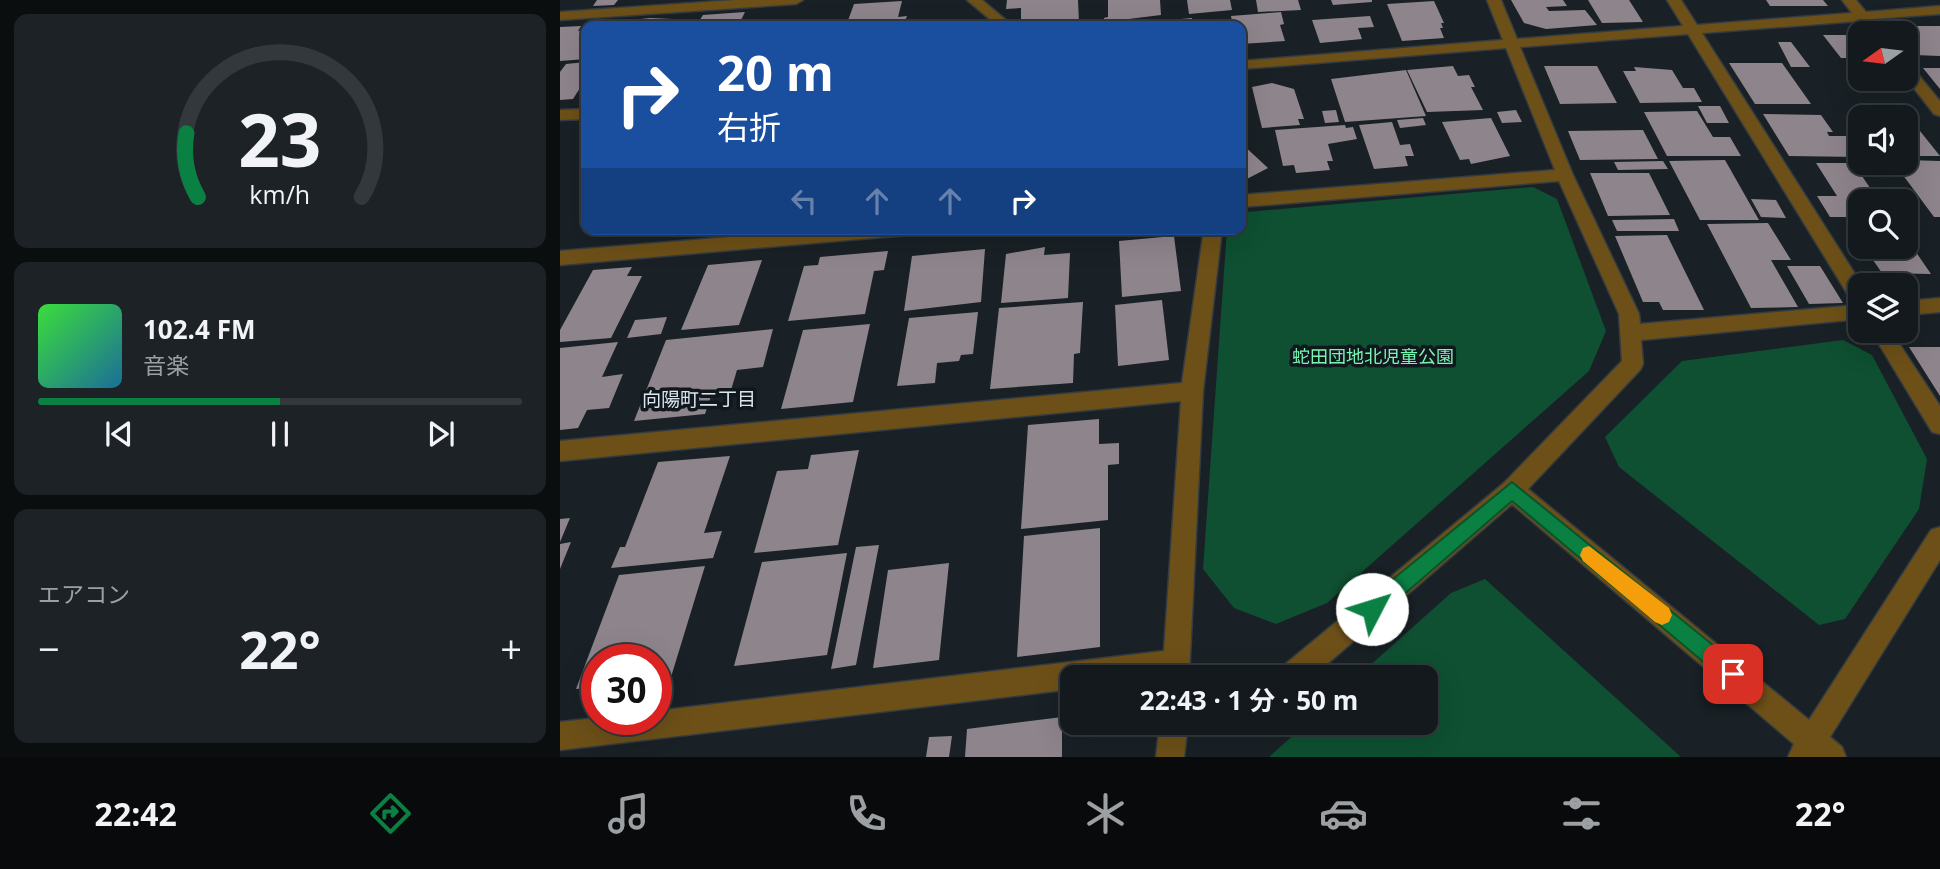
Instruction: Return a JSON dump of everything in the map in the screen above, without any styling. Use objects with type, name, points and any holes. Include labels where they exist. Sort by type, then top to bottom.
[{"type":"street","points":[[560,16],[796,0]]},
{"type":"street","points":[[974,0],[1000,21]]},
{"type":"street","points":[[1306,665],[1512,490],[1633,365],[1629,314],[1565,175],[1494,0]]},
{"type":"street","points":[[1674,0],[1848,279]]},
{"type":"street","points":[[1849,0],[1866,21]]},
{"type":"street","points":[[1246,65],[1510,43],[1693,32],[1940,10]]},
{"type":"street","points":[[1918,84],[1940,111]]},
{"type":"street","points":[[560,116],[581,114]]},
{"type":"street","points":[[1246,201],[1565,175]]},
{"type":"street","points":[[560,258],[835,235]]},
{"type":"street","points":[[1176,665],[1192,391],[1212,235]]},
{"type":"street","points":[[1918,307],[1940,305]]},
{"type":"street","points":[[1630,333],[1848,313]]},
{"type":"street","points":[[1889,343],[1940,425]]},
{"type":"street","points":[[560,451],[1192,391]]},
{"type":"street","points":[[1512,490],[1816,752],[1940,538]]},
{"type":"street","points":[[560,736],[1060,682]]},
{"type":"street","points":[[1170,757],[1173,735]]},
{"type":"green space","name":"蛇田団地北児童公園","points":[[1533,187],[1557,199],[1606,331],[1589,371],[1327,603],[1276,624],[1234,608],[1203,569],[1227,235],[1246,235],[1246,212]]},
{"type":"green space","points":[[1843,340],[1872,355],[1927,459],[1919,509],[1845,619],[1819,625],[1619,467],[1605,437],[1682,361]]},
{"type":"green space","points":[[1485,579],[1681,757],[1269,757],[1294,735],[1438,735],[1438,665],[1370,665],[1451,593]]},
{"type":"building","points":[[597,0],[618,0],[614,5],[593,6]]},
{"type":"building","points":[[1007,0],[1078,0],[1079,21],[1021,21],[1021,8],[1006,9]]},
{"type":"building","points":[[1108,0],[1160,0],[1161,15],[1104,21],[1104,18],[1108,17]]},
{"type":"building","points":[[1187,0],[1230,0],[1232,10],[1189,14]]},
{"type":"building","points":[[1256,0],[1298,0],[1301,10],[1258,12]]},
{"type":"building","points":[[1331,0],[1372,0],[1372,2],[1333,5]]},
{"type":"building","points":[[1511,0],[1563,0],[1567,6],[1546,7],[1549,11],[1585,10],[1597,25],[1546,29],[1524,23]]},
{"type":"building","points":[[1588,0],[1629,0],[1643,22],[1602,23]]},
{"type":"building","points":[[1766,0],[1823,0],[1828,6],[1770,6]]},
{"type":"building","points":[[902,1],[898,17],[907,16],[905,21],[848,21],[854,4]]},
{"type":"building","points":[[1434,1],[1444,23],[1441,23],[1443,28],[1440,28],[1444,38],[1402,41],[1387,4]]},
{"type":"building","points":[[745,12],[740,21],[699,21],[703,15]]},
{"type":"building","points":[[1281,12],[1284,24],[1280,25],[1285,41],[1246,44],[1246,21],[1232,21],[1231,16]]},
{"type":"building","points":[[1370,16],[1374,27],[1358,28],[1362,39],[1320,43],[1312,20]]},
{"type":"building","points":[[650,18],[672,19],[671,21],[632,20]]},
{"type":"building","points":[[1192,18],[1192,21],[1158,21]]},
{"type":"building","points":[[581,26],[578,31],[581,31],[581,59],[560,61],[560,27]]},
{"type":"building","points":[[1918,26],[1940,26],[1940,56],[1918,55]]},
{"type":"building","points":[[1823,35],[1848,35],[1848,58],[1841,58]]},
{"type":"building","points":[[1778,42],[1791,42],[1810,67],[1791,67]]},
{"type":"building","points":[[581,62],[581,88],[573,99],[560,100],[560,72],[566,64]]},
{"type":"building","points":[[1729,63],[1782,63],[1811,104],[1755,104]]},
{"type":"building","points":[[1453,66],[1458,76],[1469,75],[1475,87],[1471,87],[1483,110],[1427,112],[1407,70]]},
{"type":"building","points":[[1544,66],[1597,66],[1617,103],[1560,104]]},
{"type":"building","points":[[1634,67],[1672,70],[1683,88],[1694,88],[1702,102],[1640,103],[1623,71],[1636,71]]},
{"type":"building","points":[[1923,68],[1940,68],[1940,89]]},
{"type":"building","points":[[1406,70],[1426,116],[1345,122],[1331,79]]},
{"type":"building","points":[[1272,83],[1294,89],[1304,119],[1298,119],[1300,125],[1262,128],[1252,87]]},
{"type":"building","points":[[1698,106],[1720,106],[1729,123],[1707,123]]},
{"type":"building","points":[[1336,110],[1339,122],[1325,123],[1322,111]]},
{"type":"building","points":[[1516,110],[1522,122],[1502,123],[1497,112]]},
{"type":"building","points":[[1697,111],[1713,137],[1730,137],[1741,156],[1667,156],[1644,112]]},
{"type":"building","points":[[1763,114],[1821,115],[1833,132],[1827,132],[1829,136],[1848,136],[1848,157],[1789,156]]},
{"type":"building","points":[[1423,118],[1426,125],[1400,128],[1397,120]]},
{"type":"building","points":[[1491,118],[1510,156],[1471,164],[1469,159],[1460,160],[1442,122]]},
{"type":"building","points":[[1392,122],[1400,145],[1410,144],[1414,156],[1405,156],[1408,166],[1374,169],[1359,125]]},
{"type":"building","points":[[1345,125],[1346,128],[1353,127],[1357,139],[1328,144],[1333,161],[1327,161],[1330,170],[1296,173],[1294,165],[1283,166],[1275,130]]},
{"type":"building","points":[[1918,128],[1940,156],[1918,156]]},
{"type":"building","points":[[1643,130],[1658,159],[1580,160],[1568,131]]},
{"type":"building","points":[[1246,148],[1268,168],[1246,179]]},
{"type":"building","points":[[1725,160],[1759,220],[1700,220],[1669,161]]},
{"type":"building","points":[[1918,160],[1940,161],[1940,217],[1934,217],[1918,195],[1918,189],[1913,189],[1903,175],[1918,175]]},
{"type":"building","points":[[1663,161],[1668,169],[1618,170],[1614,162]]},
{"type":"building","points":[[1816,163],[1848,163],[1848,175],[1861,175],[1871,189],[1848,189],[1848,217],[1830,217],[1817,196],[1837,196]]},
{"type":"building","points":[[1590,173],[1649,173],[1670,215],[1608,216]]},
{"type":"building","points":[[1751,199],[1776,200],[1786,218],[1761,217]]},
{"type":"building","points":[[1674,219],[1679,231],[1617,231],[1612,220]]},
{"type":"building","points":[[1768,223],[1791,260],[1771,260],[1798,307],[1751,308],[1707,224]]},
{"type":"building","points":[[1667,235],[1704,310],[1663,310],[1659,302],[1643,302],[1615,236]]},
{"type":"building","points":[[1174,236],[1181,291],[1122,297],[1119,241]]},
{"type":"building","points":[[1045,247],[1044,255],[1070,253],[1068,298],[1001,303],[1006,254]]},
{"type":"building","points":[[985,249],[981,302],[904,311],[912,256]]},
{"type":"building","points":[[888,251],[884,270],[874,271],[865,314],[788,321],[804,266],[818,265],[820,257]]},
{"type":"building","points":[[1918,255],[1931,274],[1918,273],[1882,273],[1872,259],[1918,259]]},
{"type":"building","points":[[762,260],[739,325],[681,330],[708,265]]},
{"type":"building","points":[[1787,266],[1820,266],[1843,303],[1809,304]]},
{"type":"building","points":[[632,267],[627,276],[642,276],[611,338],[560,342],[560,330],[593,270]]},
{"type":"building","points":[[1162,300],[1169,360],[1118,366],[1115,305]]},
{"type":"building","points":[[1083,302],[1080,353],[1074,354],[1073,383],[990,389],[999,308]]},
{"type":"building","points":[[978,312],[973,354],[961,355],[959,361],[937,363],[935,383],[897,386],[909,318]]},
{"type":"building","points":[[667,317],[661,334],[627,338],[635,320]]},
{"type":"building","points":[[870,324],[853,402],[781,409],[803,330]]},
{"type":"building","points":[[773,329],[763,367],[737,370],[731,390],[712,393],[705,414],[634,421],[666,340]]},
{"type":"building","points":[[618,342],[602,377],[623,374],[609,408],[587,410],[578,428],[560,430],[560,348]]},
{"type":"building","points":[[1909,347],[1940,347],[1940,396]]},
{"type":"building","points":[[1099,419],[1099,444],[1119,443],[1119,464],[1108,465],[1108,520],[1021,529],[1028,425]]},
{"type":"building","points":[[859,450],[838,545],[754,553],[777,471],[808,469],[811,455]]},
{"type":"building","points":[[730,456],[704,533],[722,531],[713,558],[611,568],[620,547],[625,547],[658,462]]},
{"type":"building","points":[[570,518],[560,542],[560,519]]},
{"type":"building","points":[[1100,528],[1100,647],[1017,657],[1024,536]]},
{"type":"building","points":[[571,542],[560,569],[560,544]]},
{"type":"building","points":[[879,545],[856,665],[831,669],[856,547]]},
{"type":"building","points":[[847,553],[827,655],[734,666],[762,562]]},
{"type":"building","points":[[949,563],[939,660],[873,668],[888,570]]},
{"type":"building","points":[[705,566],[672,674],[672,644],[593,644],[619,575]]},
{"type":"building","points":[[581,676],[581,689],[576,689]]},
{"type":"building","points":[[1060,717],[1062,757],[965,757],[967,729]]},
{"type":"building","points":[[952,736],[949,757],[926,757],[929,737]]},
{"type":"slow traffic","points":[[1589,555],[1662,615]]},
{"type":"district","name":"向陽町二丁目","points":[[699,399]]},
{"type":"route","points":[[1372,609],[1512,490],[1733,674]]}]
